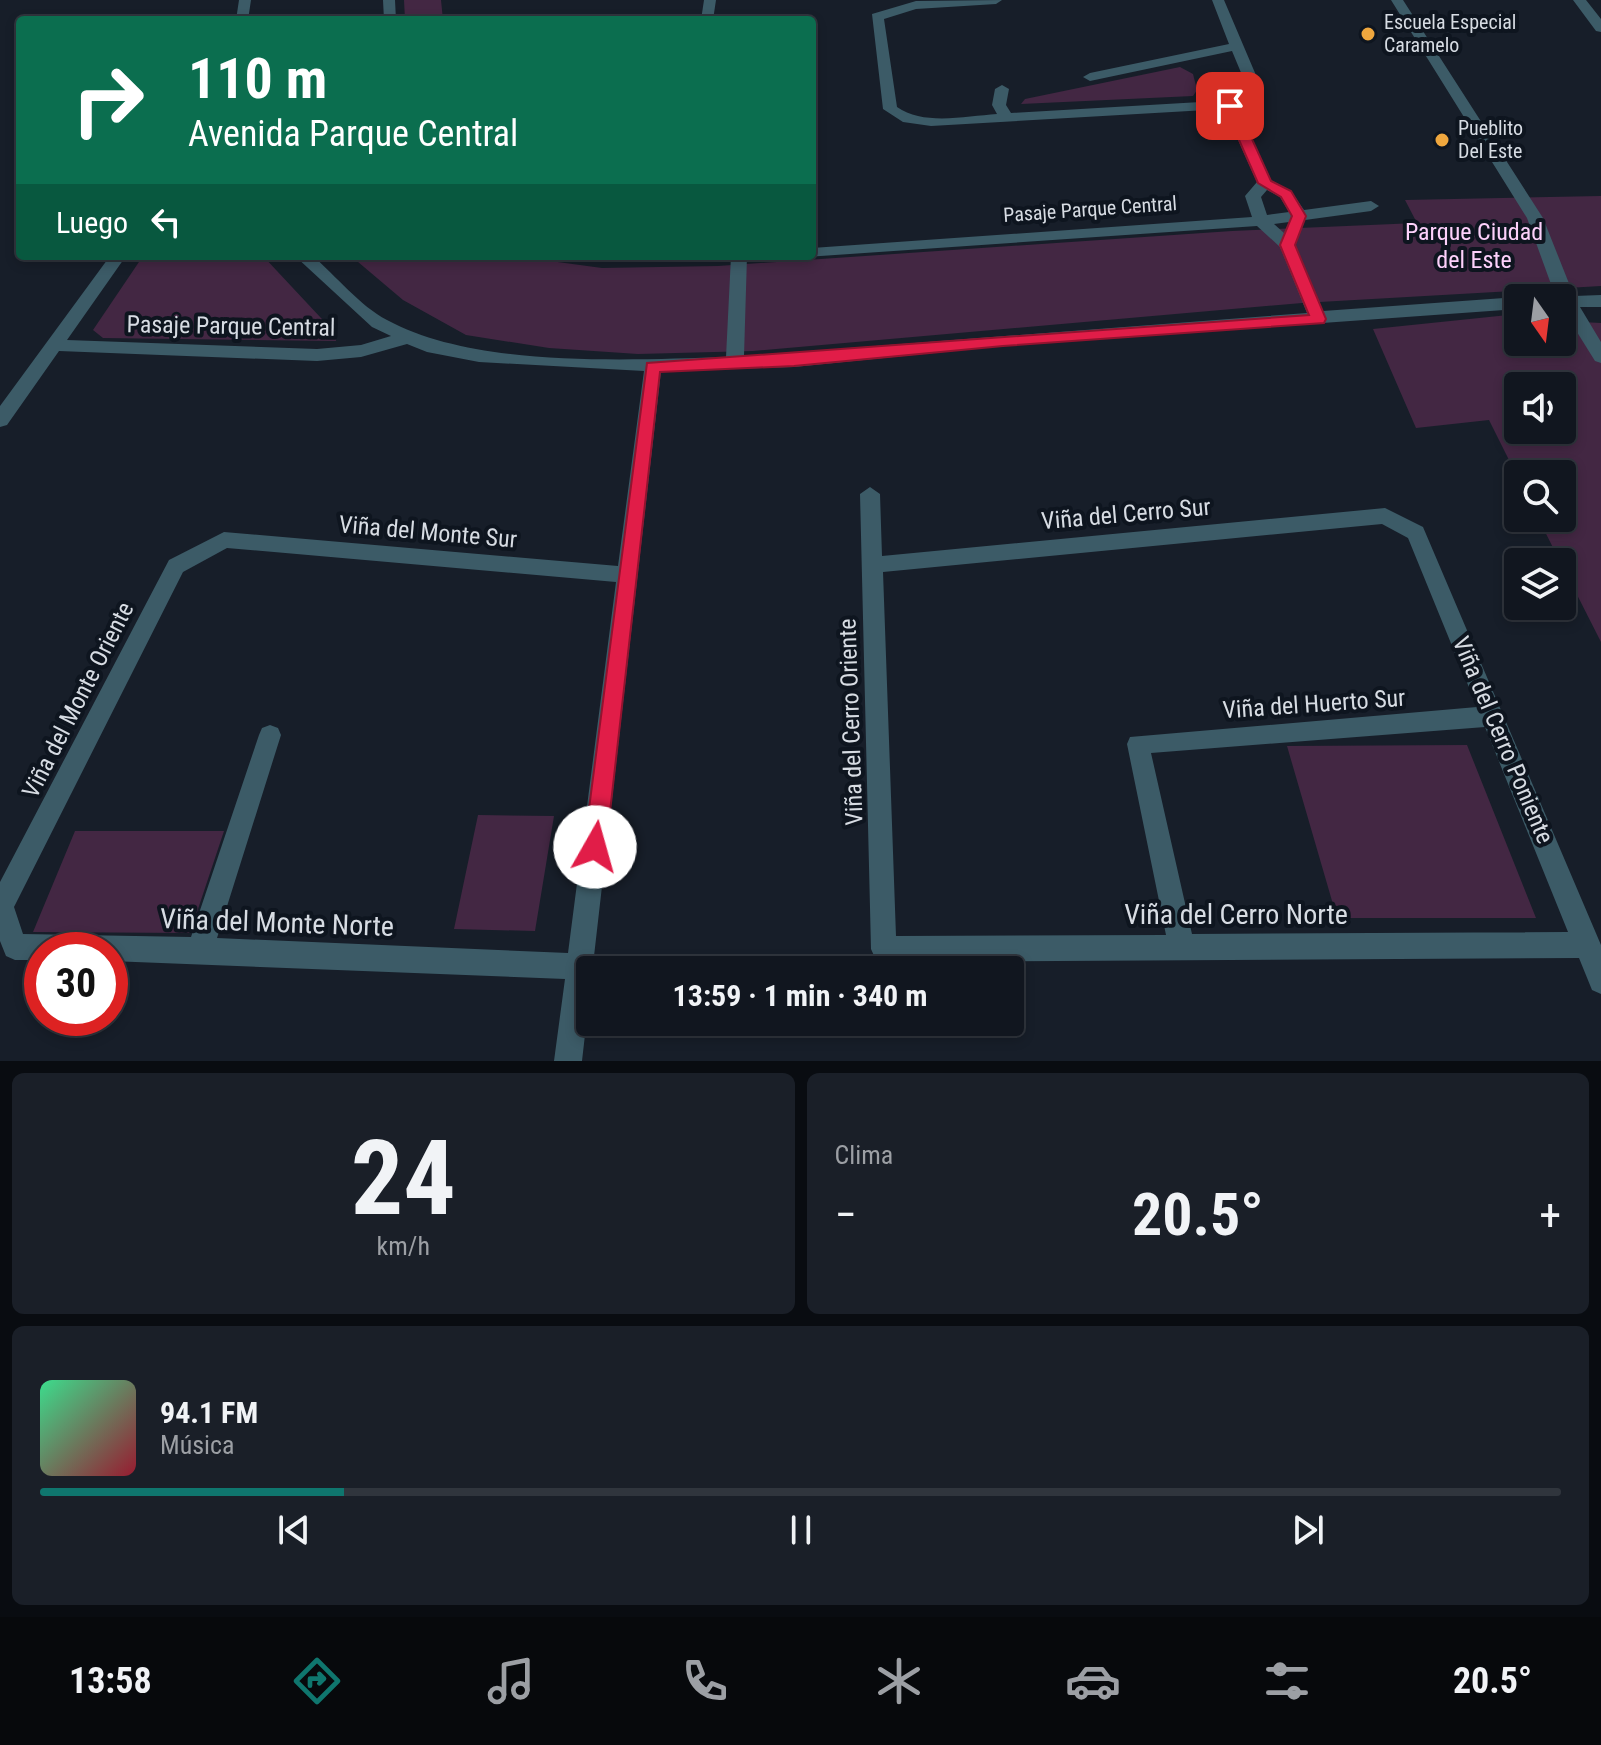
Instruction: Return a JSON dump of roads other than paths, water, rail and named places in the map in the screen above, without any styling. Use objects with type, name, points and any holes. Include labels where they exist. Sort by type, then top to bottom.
[{"type":"street","points":[[996,0],[906,4],[887,8],[875,22],[888,106],[900,116],[931,122],[1230,106],[1250,98],[1254,87],[1218,0]]},
{"type":"street","points":[[1397,0],[1535,218],[1559,284]]},
{"type":"street","points":[[1579,0],[1601,28]]},
{"type":"street","points":[[1090,77],[1238,46]]},
{"type":"street","points":[[1002,89],[999,105],[1005,116]]},
{"type":"street","points":[[1230,106],[1265,183],[1286,194],[1299,216],[1287,245]]},
{"type":"street","points":[[1265,183],[1253,196],[1261,221],[1287,245],[1318,319]]},
{"type":"street","name":"Pasaje Parque Central","points":[[816,253],[1261,221],[1371,206]]},
{"type":"street","points":[[0,420],[115,260]]},
{"type":"street","points":[[307,260],[365,313],[406,338],[479,356],[653,367],[735,365],[1066,335],[1504,304]]},
{"type":"street","points":[[735,365],[739,260]]},
{"type":"street","points":[[1576,301],[1601,301]]},
{"type":"street","points":[[1576,318],[1601,357]]},
{"type":"street","name":"Pasaje Parque Central","points":[[53,345],[328,355],[361,351],[406,338]]},
{"type":"street","points":[[581,956],[653,367]]},
{"type":"street","name":"Viña del Cerro Oriente","points":[[870,494],[884,949]]},
{"type":"street","name":"Viña del Cerro Sur","points":[[873,565],[1385,516]]},
{"type":"street","name":"Viña del Cerro Poniente","points":[[1385,516],[1416,533],[1601,981]]},
{"type":"street","name":"Viña del Monte Sur","points":[[224,540],[628,575]]},
{"type":"street","name":"Viña del Monte Oriente","points":[[1,906],[176,566],[224,540]]},
{"type":"street","name":"Viña del Huerto Sur","points":[[1181,945],[1138,744],[1494,716]]},
{"type":"street","points":[[200,950],[270,735]]},
{"type":"street","name":"Viña del Monte Norte","points":[[1,906],[15,947],[200,950],[576,967]]},
{"type":"street","name":"Viña del Cerro Norte","points":[[884,949],[1588,945]]},
{"type":"street","points":[[568,1061],[576,998]]},
{"type":"place","name":"Escuela Especial Caramelo","points":[[1368,34]]},
{"type":"place","name":"Pueblito Del Este","points":[[1442,140]]},
{"type":"park label","name":"Parque Ciudad del Este","points":[[1474,246]]}]
